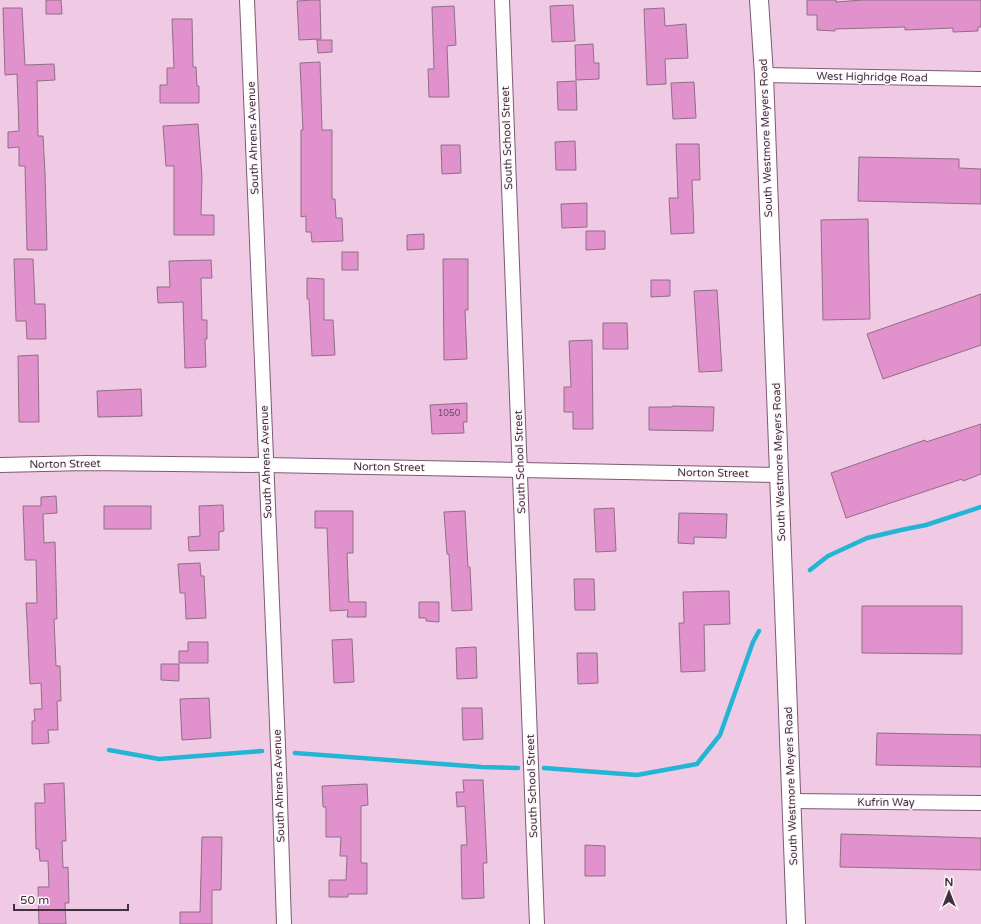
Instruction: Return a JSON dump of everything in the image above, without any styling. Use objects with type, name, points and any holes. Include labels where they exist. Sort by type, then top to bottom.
[{"type":"street","name":"South Ahrens Avenue","points":[[247,0],[284,924]]},
{"type":"street","name":"South School Street","points":[[502,0],[537,924]]},
{"type":"street","name":"South Westmore Meyers Road","points":[[759,0],[764,75],[796,924]]},
{"type":"street","name":"West Highridge Road","points":[[764,75],[981,79]]},
{"type":"street","name":"Norton Street","points":[[0,465],[87,463],[266,465],[779,474]]},
{"type":"street","name":"Kufrin Way","points":[[791,801],[981,803]]},
{"type":"building","points":[[46,0],[61,0],[62,14],[46,14]]},
{"type":"building","points":[[320,0],[321,39],[299,40],[297,1]]},
{"type":"building","points":[[807,0],[836,0],[836,2],[863,0],[981,0],[981,27],[978,27],[978,31],[953,32],[953,28],[905,30],[905,27],[835,29],[835,31],[817,30],[817,15],[807,15]]},
{"type":"building","points":[[573,5],[575,41],[552,42],[550,6]]},
{"type":"building","points":[[454,6],[456,45],[447,46],[449,97],[429,97],[428,69],[434,69],[432,7]]},
{"type":"building","points":[[3,8],[22,8],[25,65],[54,64],[55,80],[37,81],[38,136],[43,136],[47,250],[27,250],[25,166],[19,166],[19,147],[8,148],[8,132],[19,131],[17,74],[5,75]]},
{"type":"building","points":[[664,8],[665,26],[686,24],[688,58],[665,59],[666,84],[647,85],[644,9]]},
{"type":"building","points":[[172,19],[192,19],[193,67],[196,67],[197,86],[199,86],[199,103],[160,103],[160,85],[167,85],[167,68],[174,68]]},
{"type":"building","points":[[317,40],[332,40],[332,52],[318,53]]},
{"type":"building","points":[[593,44],[594,63],[599,63],[599,79],[576,80],[575,45]]},
{"type":"building","points":[[320,62],[322,130],[332,130],[332,199],[335,199],[336,218],[342,218],[343,241],[312,242],[311,232],[306,232],[306,216],[301,217],[301,130],[303,130],[300,63]]},
{"type":"building","points":[[576,81],[577,110],[558,110],[557,82]]},
{"type":"building","points":[[694,82],[696,118],[673,119],[671,83]]},
{"type":"building","points":[[198,124],[202,177],[201,215],[214,215],[214,235],[174,235],[174,166],[166,166],[163,126]]},
{"type":"building","points":[[575,141],[576,170],[556,170],[555,142]]},
{"type":"building","points":[[676,144],[699,144],[700,180],[692,180],[694,233],[671,234],[669,198],[678,198]]},
{"type":"building","points":[[441,145],[460,145],[461,173],[442,174]]},
{"type":"building","points":[[859,157],[959,159],[959,168],[981,169],[981,204],[858,201]]},
{"type":"building","points":[[587,203],[587,227],[562,228],[561,204]]},
{"type":"building","points":[[868,219],[870,319],[823,320],[821,220]]},
{"type":"building","points":[[586,231],[605,231],[605,249],[586,250]]},
{"type":"building","points":[[424,234],[424,249],[407,250],[407,235]]},
{"type":"building","points":[[342,252],[358,252],[358,270],[342,270]]},
{"type":"building","points":[[14,259],[33,259],[35,304],[45,304],[46,339],[27,339],[26,321],[16,321]]},
{"type":"building","points":[[443,259],[468,259],[468,310],[465,310],[467,359],[444,360]]},
{"type":"building","points":[[211,260],[212,278],[201,278],[202,320],[207,320],[207,339],[205,339],[206,367],[185,368],[183,302],[158,303],[157,287],[170,287],[169,261]]},
{"type":"building","points":[[307,278],[324,279],[324,320],[333,320],[335,355],[312,356],[309,299],[307,299]]},
{"type":"building","points":[[651,280],[670,280],[670,296],[651,297]]},
{"type":"building","points":[[717,290],[722,371],[699,372],[694,291]]},
{"type":"building","points":[[981,294],[981,345],[883,379],[867,334]]},
{"type":"building","points":[[603,323],[627,323],[628,349],[603,349]]},
{"type":"building","points":[[592,340],[593,429],[573,429],[573,412],[564,412],[564,387],[571,387],[569,341]]},
{"type":"building","points":[[38,355],[39,422],[19,422],[18,356]]},
{"type":"building","points":[[141,389],[142,416],[98,417],[97,391]]},
{"type":"building","points":[[467,403],[467,422],[463,422],[464,433],[432,434],[430,405]]},
{"type":"building","points":[[649,407],[714,407],[713,431],[649,430]]},
{"type":"building","points":[[981,424],[981,474],[846,518],[831,473],[925,440],[926,442]]},
{"type":"building","points":[[56,496],[57,513],[43,514],[44,543],[55,542],[57,619],[54,619],[56,666],[60,666],[61,701],[57,701],[58,730],[48,730],[49,743],[32,744],[32,721],[35,721],[34,709],[42,709],[41,683],[30,684],[26,603],[37,603],[36,560],[25,560],[23,506],[41,506],[41,497]]},
{"type":"building","points":[[223,505],[224,531],[219,532],[219,550],[189,551],[188,537],[200,536],[199,506]]},
{"type":"building","points":[[104,506],[151,506],[151,529],[104,529]]},
{"type":"building","points":[[614,508],[616,551],[596,552],[594,509]]},
{"type":"building","points":[[315,511],[353,511],[353,553],[347,553],[349,602],[366,602],[366,617],[347,617],[348,610],[330,611],[327,528],[315,528]]},
{"type":"building","points":[[465,511],[472,610],[452,611],[449,554],[447,554],[444,512]]},
{"type":"building","points":[[679,513],[727,514],[726,538],[694,537],[694,544],[678,543]]},
{"type":"building","points":[[200,563],[201,576],[204,576],[206,618],[186,619],[185,593],[180,593],[178,564]]},
{"type":"building","points":[[574,579],[594,579],[595,610],[575,610]]},
{"type":"building","points":[[729,591],[730,624],[704,625],[705,671],[681,672],[679,623],[684,623],[683,592]]},
{"type":"building","points":[[419,602],[439,602],[439,622],[426,621],[426,618],[419,618]]},
{"type":"building","points":[[862,606],[962,606],[962,654],[862,653]]},
{"type":"building","points":[[352,639],[354,682],[334,683],[332,640]]},
{"type":"building","points":[[188,642],[208,642],[208,663],[179,663],[179,651],[188,651]]},
{"type":"building","points":[[476,647],[477,678],[457,679],[456,648]]},
{"type":"building","points":[[577,653],[597,653],[598,683],[578,684]]},
{"type":"building","points":[[161,664],[179,664],[179,681],[161,680]]},
{"type":"building","points":[[209,698],[211,738],[182,740],[180,699]]},
{"type":"building","points":[[462,708],[482,708],[483,739],[463,740]]},
{"type":"building","points":[[877,733],[981,735],[981,767],[876,765]]},
{"type":"building","points":[[463,780],[483,780],[487,863],[483,863],[484,898],[462,899],[461,845],[467,845],[465,806],[457,807],[456,792],[464,792]]},
{"type":"building","points":[[64,783],[66,841],[62,841],[63,868],[68,867],[69,903],[65,903],[66,924],[39,924],[38,887],[49,887],[48,861],[40,861],[39,849],[36,849],[35,803],[45,803],[44,784]]},
{"type":"building","points":[[367,784],[368,805],[361,806],[361,863],[367,863],[367,894],[348,894],[348,897],[329,897],[329,880],[346,880],[347,856],[340,856],[341,837],[326,837],[326,807],[323,807],[322,786]]},
{"type":"building","points":[[841,834],[981,838],[981,870],[840,867]]},
{"type":"building","points":[[202,837],[222,837],[221,890],[212,890],[212,924],[180,924],[180,912],[200,912]]},
{"type":"building","points":[[585,845],[605,846],[605,876],[585,876]]},
{"type":"waterway","points":[[810,570],[828,556],[867,538],[926,525],[981,507]]},
{"type":"waterway","points":[[544,768],[637,775],[697,764],[720,735],[753,642],[759,631]]},
{"type":"waterway","points":[[109,750],[159,759],[262,751]]},
{"type":"waterway","points":[[295,753],[482,767],[518,768]]}]
